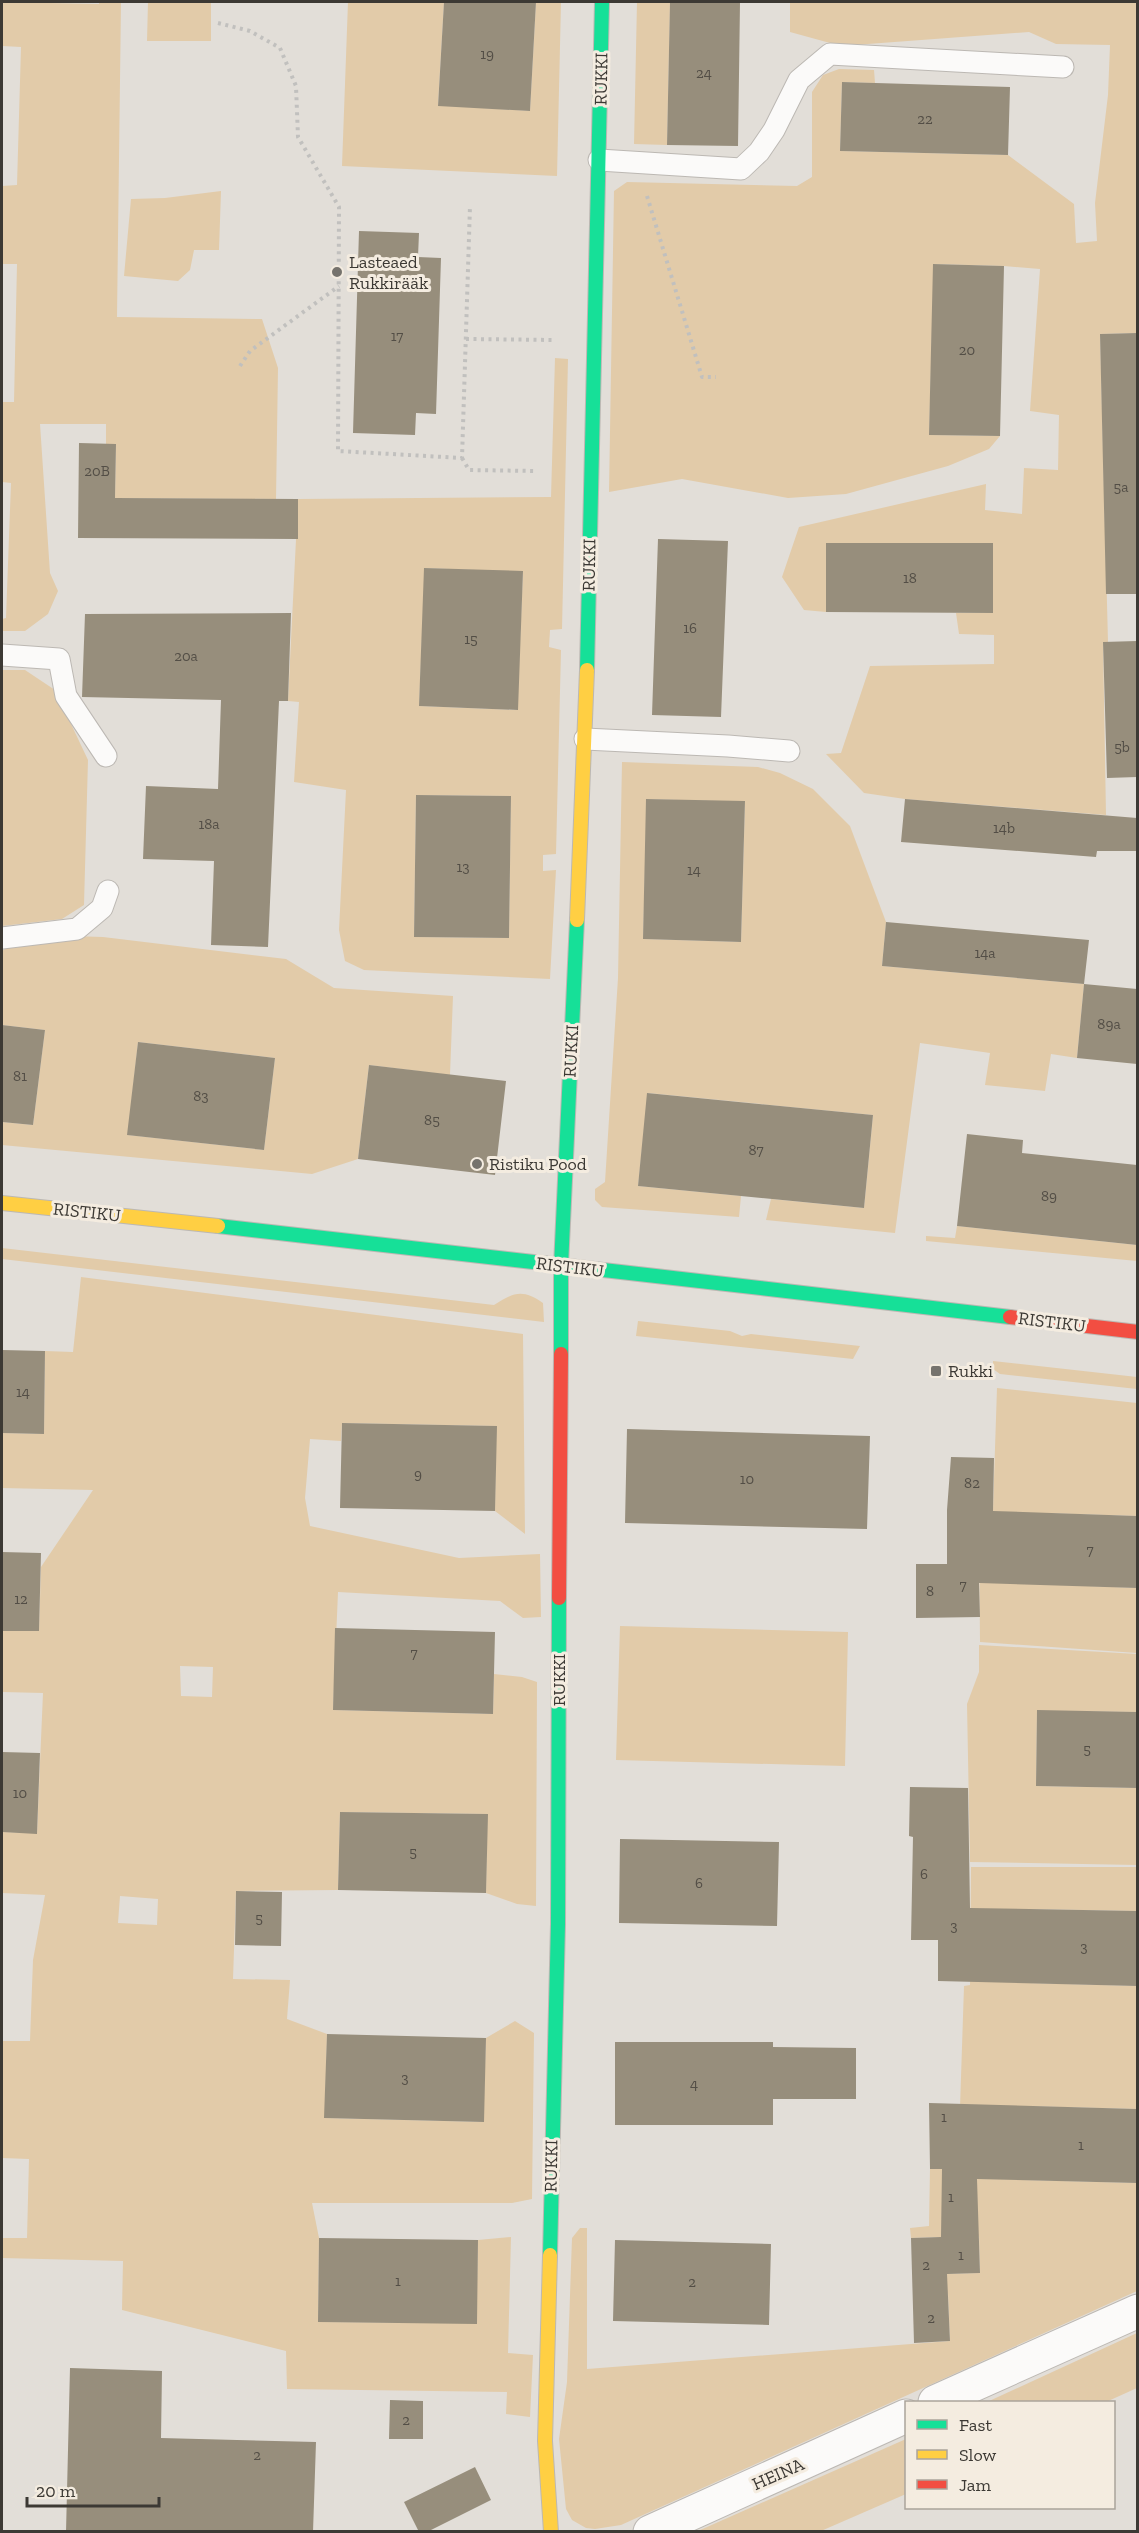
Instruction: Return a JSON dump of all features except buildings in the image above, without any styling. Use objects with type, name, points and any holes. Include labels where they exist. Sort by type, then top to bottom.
[{"type":"street","name":"RUKKI","points":[[551,2532],[545,2440],[558,1924],[561,1266],[585,739],[602,2]]},
{"type":"street","name":"RISTIKU","points":[[2,1203],[445,1250],[561,1266],[1137,1332]]},
{"type":"street","points":[[939,2401],[1137,2311]]},
{"type":"street","name":"HEINA","points":[[650,2532],[905,2416]]},
{"type":"lane","points":[[599,160],[741,169],[759,152],[774,130],[798,80],[830,54],[1063,67]]},
{"type":"lane","points":[[2,654],[59,658],[66,696],[106,756]]},
{"type":"lane","points":[[585,739],[789,751]]},
{"type":"lane","points":[[2,938],[78,929],[102,908],[108,891]]},
{"type":"path","points":[[218,23],[250,31],[280,48],[296,86],[298,137],[339,207],[338,451],[462,458]]},
{"type":"path","points":[[643,163],[645,189],[702,377],[716,376]]},
{"type":"path","points":[[470,206],[462,458],[469,470],[536,471]]},
{"type":"path","points":[[240,366],[250,351],[339,286]]},
{"type":"path","points":[[466,339],[594,341]]},
{"type":"shaded area","points":[[2,2],[99,4],[99,2],[121,2],[117,317],[262,319],[278,368],[276,499],[115,498],[116,444],[106,444],[106,424],[40,424],[50,573],[58,591],[48,614],[25,631],[2,631],[2,619],[6,618],[11,483],[2,482],[2,402],[14,402],[17,264],[2,264],[2,186],[17,185],[21,47],[2,46]]},
{"type":"shaded area","points":[[148,2],[211,2],[211,41],[147,41]]},
{"type":"shaded area","points":[[348,2],[444,2],[438,105],[530,111],[536,2],[561,2],[557,176],[342,166]]},
{"type":"shaded area","points":[[637,2],[670,2],[667,145],[634,144]]},
{"type":"shaded area","points":[[790,2],[1137,2],[1137,333],[1100,334],[1108,642],[1103,643],[1106,815],[905,799],[864,793],[826,754],[841,753],[870,666],[994,664],[994,635],[959,634],[956,613],[993,613],[993,543],[827,543],[826,612],[804,610],[782,577],[799,527],[986,484],[985,510],[1022,514],[1024,468],[1058,470],[1059,415],[1030,411],[1040,269],[934,264],[929,435],[1000,436],[989,449],[948,466],[846,494],[788,498],[682,479],[609,492],[614,191],[627,182],[797,186],[812,177],[812,92],[823,75],[839,69],[874,70],[875,83],[842,82],[840,151],[1008,155],[1074,204],[1076,243],[1097,241],[1095,203],[1108,95],[1110,45],[1056,44],[1029,32],[841,46],[790,32]]},
{"type":"shaded area","points":[[221,191],[219,250],[194,250],[190,270],[178,281],[124,276],[131,199],[165,198]]},
{"type":"shaded area","points":[[555,358],[568,359],[562,629],[550,630],[549,647],[561,650],[556,854],[543,855],[543,871],[556,870],[550,979],[364,970],[345,961],[339,930],[346,790],[294,782],[299,702],[288,701],[298,499],[551,497]],"holes":[[[425,568],[523,572],[517,710],[419,706]],[[416,795],[511,796],[509,938],[414,937]]]},
{"type":"shaded area","points":[[2,670],[25,670],[55,690],[88,760],[84,905],[62,919],[2,926]]},
{"type":"shaded area","points":[[622,762],[758,767],[780,773],[813,789],[850,826],[886,922],[882,966],[1084,984],[1077,1058],[1051,1054],[1045,1091],[985,1085],[990,1053],[920,1043],[895,1233],[766,1220],[771,1199],[864,1208],[873,1115],[648,1093],[638,1186],[741,1196],[739,1217],[602,1207],[595,1200],[595,1189],[605,1182],[618,978]],"holes":[[[647,799],[745,802],[741,942],[643,939]]]},
{"type":"shaded area","points":[[70,936],[103,937],[286,959],[334,988],[453,996],[450,1075],[369,1065],[358,1159],[312,1174],[2,1145],[2,1122],[33,1125],[45,1030],[2,1025],[2,951],[8,947]],"holes":[[[138,1042],[275,1058],[264,1150],[128,1135]]]},
{"type":"shaded area","points":[[957,1226],[1137,1245],[1137,1261],[926,1241],[926,1236],[955,1238]]},
{"type":"shaded area","points":[[2,1248],[494,1305],[507,1297],[524,1294],[543,1303],[544,1322],[2,1259]]},
{"type":"shaded area","points":[[81,1277],[523,1334],[525,1534],[495,1511],[496,1426],[342,1423],[341,1441],[310,1439],[305,1498],[310,1526],[459,1558],[540,1554],[541,1617],[523,1618],[500,1601],[338,1592],[333,1710],[493,1714],[494,1674],[522,1677],[537,1682],[536,1906],[517,1904],[486,1893],[487,1814],[340,1812],[338,1890],[236,1891],[233,1979],[290,1980],[287,2019],[327,2034],[325,2118],[483,2122],[486,2038],[515,2021],[534,2033],[532,2199],[512,2203],[312,2203],[319,2238],[318,2322],[476,2323],[478,2240],[511,2237],[508,2353],[533,2355],[530,2417],[506,2414],[507,2392],[287,2389],[286,2351],[122,2310],[123,2261],[2,2258],[2,2238],[27,2238],[29,2159],[2,2158],[2,2041],[30,2041],[33,1960],[45,1895],[2,1893],[2,1832],[37,1833],[43,1693],[2,1692],[2,1631],[39,1631],[41,1567],[93,1490],[2,1488],[2,1433],[44,1434],[45,1351],[73,1352]],"holes":[[[180,1666],[213,1667],[212,1697],[181,1696]],[[120,1896],[158,1899],[157,1925],[118,1923]]]},
{"type":"shaded area","points":[[638,1321],[730,1331],[742,1336],[751,1334],[860,1346],[853,1359],[636,1336]]},
{"type":"shaded area","points":[[993,1361],[1137,1377],[1137,1389],[1000,1374],[993,1369]]},
{"type":"shaded area","points":[[997,1388],[1137,1403],[1137,1516],[1044,1513],[1041,1584],[1137,1588],[1137,1653],[980,1642],[979,1529],[993,1509]]},
{"type":"shaded area","points":[[620,1626],[848,1632],[845,1766],[616,1760]]},
{"type":"shaded area","points":[[979,1645],[1137,1654],[1137,1712],[1037,1711],[1036,1786],[1137,1788],[1137,1865],[970,1862],[967,1704],[979,1672]]},
{"type":"shaded area","points":[[971,1867],[1137,1867],[1137,1911],[1031,1909],[1029,1983],[1137,1986],[1138,2109],[1025,2106],[1023,2180],[1137,2183],[1137,2291],[621,2525],[595,2529],[586,2528],[572,2520],[566,2509],[559,2439],[567,2382],[572,2238],[580,2228],[587,2228],[587,2369],[950,2341],[948,2294],[941,2291],[939,2237],[911,2238],[910,2228],[929,2226],[930,2169],[958,2169],[964,1986],[970,1985]],"holes":[[[979,2236],[980,2273],[943,2274]]]},
{"type":"shaded area","points":[[1137,2333],[1137,2388],[1108,2401],[989,2401]]},
{"type":"shaded area","points":[[905,2439],[905,2494],[821,2531],[698,2531]]},
{"type":"traffic: fast","points":[[587,670],[602,2]]},
{"type":"traffic: fast","points":[[561,1354],[561,1266],[577,920]]},
{"type":"traffic: fast","points":[[218,1226],[1010,1317]]},
{"type":"traffic: fast","points":[[550,2255],[558,1924],[559,1598]]},
{"type":"traffic: slow","points":[[577,920],[587,670]]},
{"type":"traffic: slow","points":[[2,1203],[218,1226]]},
{"type":"traffic: slow","points":[[550,2255],[545,2441],[551,2532]]},
{"type":"traffic: jam","points":[[1010,1317],[1138,1332]]},
{"type":"traffic: jam","points":[[559,1598],[561,1354]]},
{"type":"place","name":"Lasteaed Rukkirääk","points":[[337,272]]},
{"type":"place","name":"Ristiku Pood","points":[[477,1164]]},
{"type":"place","name":"Rukki","points":[[936,1371]]}]
